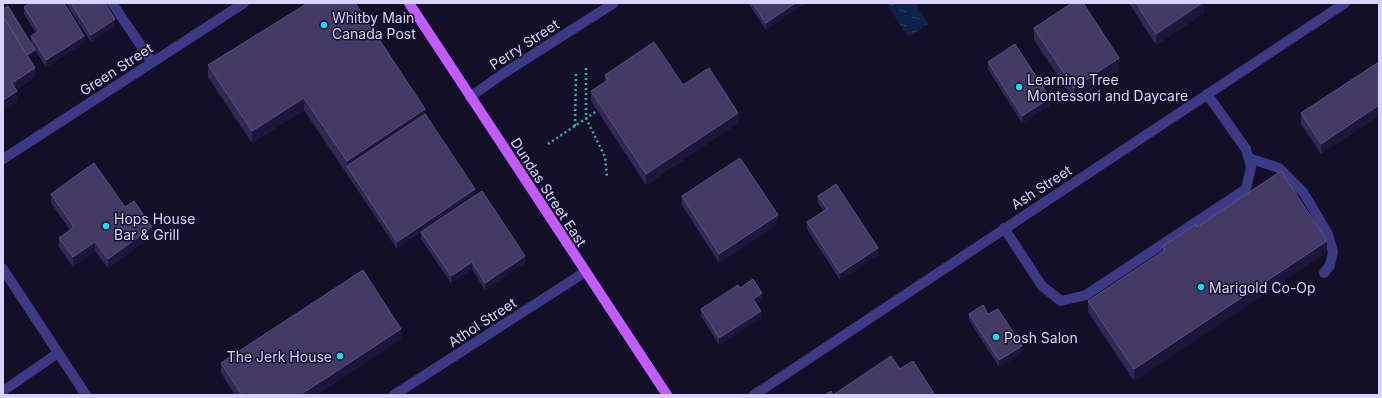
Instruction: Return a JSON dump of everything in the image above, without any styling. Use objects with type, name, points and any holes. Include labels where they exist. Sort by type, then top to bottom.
[{"type":"main road","name":"Dundas Street East","points":[[409,3],[666,395]]},
{"type":"street","points":[[112,3],[152,62]]},
{"type":"street","name":"Green Street","points":[[3,159],[244,3]]},
{"type":"street","name":"Perry Street","points":[[470,97],[504,73],[614,3]]},
{"type":"street","name":"Ash Street","points":[[754,395],[1345,3]]},
{"type":"street","points":[[1004,228],[1042,286],[1061,301],[1086,295],[1246,189],[1251,167],[1246,149],[1207,94]]},
{"type":"street","points":[[1249,158],[1279,168],[1304,192],[1328,234],[1333,252],[1330,265],[1324,273]]},
{"type":"street","points":[[3,269],[86,395]]},
{"type":"street","name":"Athol Street","points":[[394,395],[585,272]]},
{"type":"street","points":[[3,391],[58,353]]},
{"type":"path","points":[[586,68],[586,118],[605,157],[607,177]]},
{"type":"path","points":[[575,126],[576,74]]},
{"type":"path","points":[[548,144],[597,111]]},
{"type":"water","points":[[886,3],[915,3],[928,24],[908,37]]},
{"type":"building","points":[[30,3],[64,3],[84,36],[46,60],[31,36],[39,31],[24,7]]},
{"type":"building","points":[[71,3],[105,3],[115,19],[91,35]]},
{"type":"building","points":[[308,3],[355,3],[425,109],[347,161],[304,98],[252,131],[208,65]]},
{"type":"building","points":[[752,3],[795,3],[766,23]]},
{"type":"building","points":[[1072,3],[1083,3],[1119,58],[1074,88],[1034,28]]},
{"type":"building","points":[[1136,3],[1202,3],[1156,34]]},
{"type":"building","points":[[8,6],[35,50],[27,55],[3,18],[3,9]]},
{"type":"building","points":[[3,18],[35,68],[12,83],[17,91],[3,100]]},
{"type":"building","points":[[654,42],[683,85],[709,68],[738,113],[646,174],[591,91],[608,80],[605,75]]},
{"type":"building","name":"Learning Tree Montessori and Daycare","points":[[1015,44],[1050,98],[1022,116],[988,62]]},
{"type":"building","points":[[1379,62],[1379,105],[1321,144],[1301,113]]},
{"type":"building","points":[[425,114],[475,189],[397,242],[347,166]]},
{"type":"building","points":[[740,158],[778,215],[719,254],[682,196]]},
{"type":"building","name":"Hops House Bar & Grill","points":[[94,163],[125,207],[134,201],[152,227],[108,259],[95,242],[73,257],[59,238],[74,227],[51,194]]},
{"type":"building","name":"Marigold Co-Op","points":[[1281,171],[1327,241],[1134,369],[1088,301],[1165,250],[1162,247],[1196,224],[1197,227]]},
{"type":"building","points":[[836,184],[878,248],[840,273],[807,222],[827,209],[818,196]]},
{"type":"building","points":[[482,191],[525,256],[485,283],[472,262],[451,276],[421,232]]},
{"type":"building","points":[[363,270],[401,329],[300,395],[242,395],[221,363]]},
{"type":"building","points":[[753,279],[762,293],[753,299],[761,311],[719,338],[701,309],[738,285],[740,288]]},
{"type":"building","name":"Posh Salon","points":[[983,305],[988,314],[998,309],[1022,346],[999,360],[969,314]]},
{"type":"building","points":[[891,356],[900,369],[913,361],[935,395],[833,395]]},
{"type":"building","points":[[831,391],[833,395],[825,395]]},
{"type":"place","name":"Whitby Main Canada Post","points":[[324,25]]},
{"type":"place","name":"Learning Tree Montessori and Daycare","points":[[1019,87]]},
{"type":"place","name":"Hops House Bar & Grill","points":[[106,226]]},
{"type":"place","name":"Marigold Co-Op","points":[[1201,287]]},
{"type":"place","name":"Posh Salon","points":[[996,337]]},
{"type":"place","name":"The Jerk House","points":[[340,356]]}]
